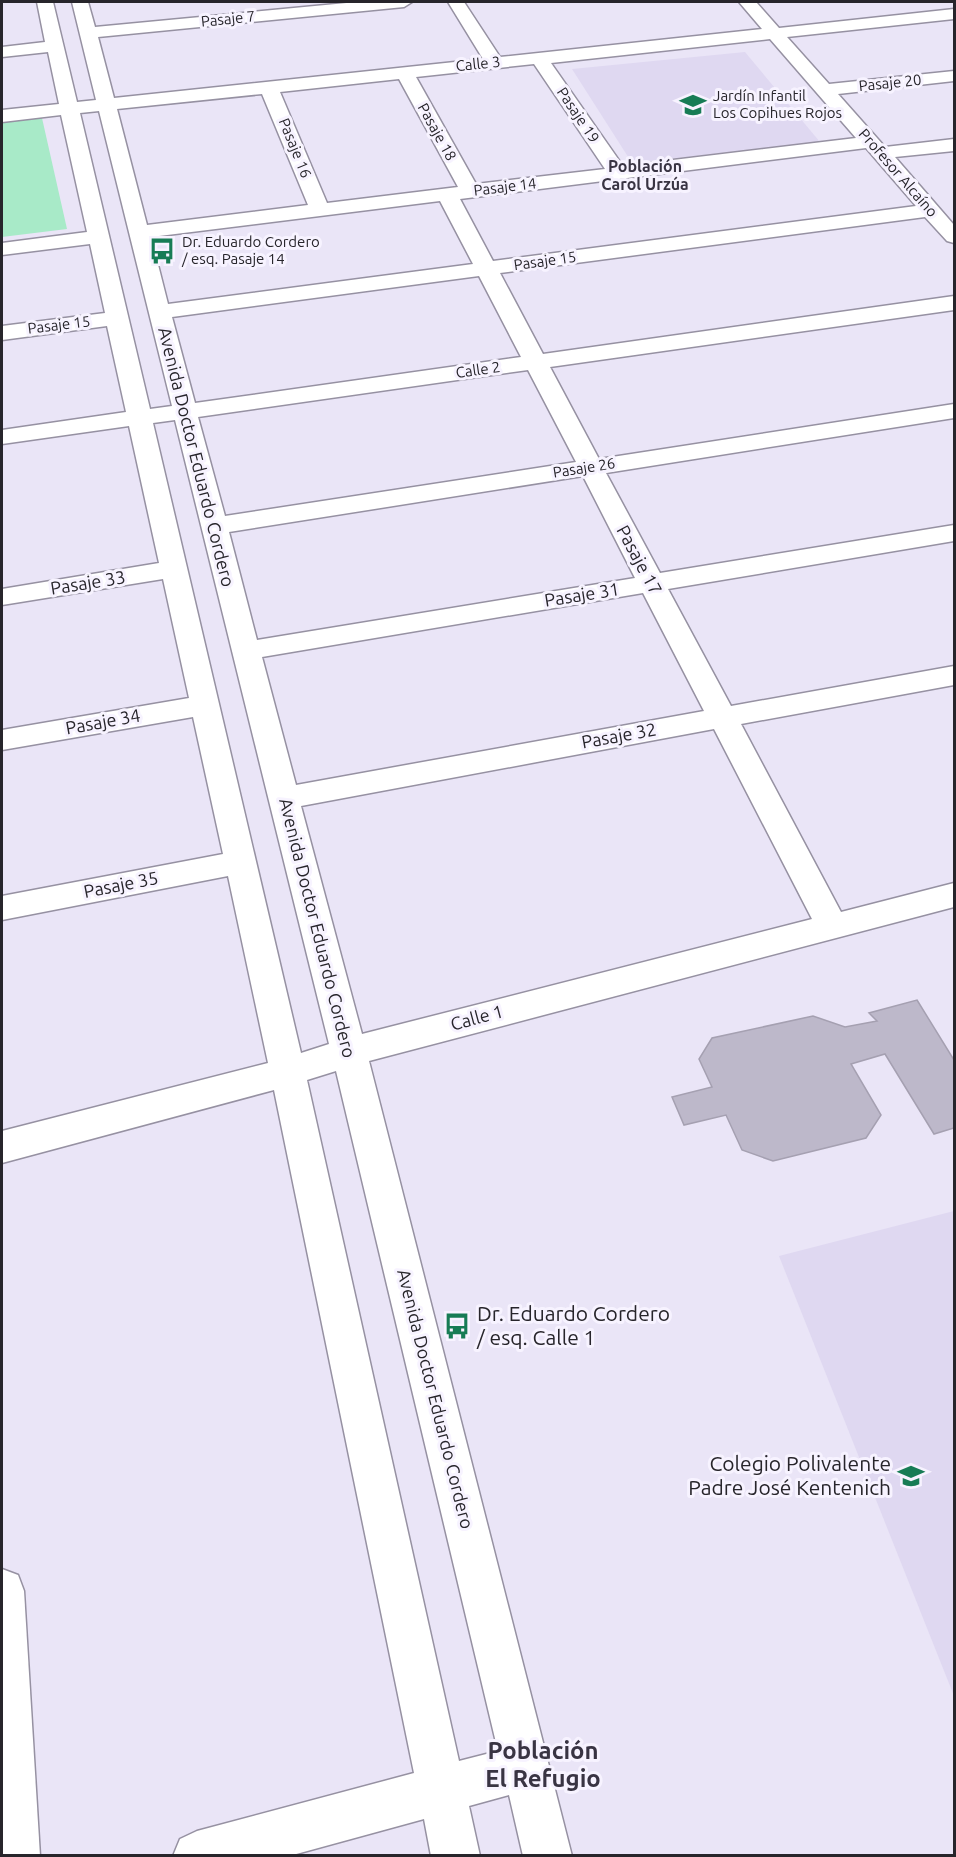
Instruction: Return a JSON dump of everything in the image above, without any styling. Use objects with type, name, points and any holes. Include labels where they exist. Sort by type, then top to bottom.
[{"type":"street","points":[[45,2],[288,1072],[456,1856]]},
{"type":"street","name":"Avenida Doctor Eduardo Cordero","points":[[80,2],[349,1052],[548,1856]]},
{"type":"street","name":"Pasaje 7","points":[[88,33],[404,2]]},
{"type":"street","points":[[456,2],[494,62]]},
{"type":"street","name":"Profesor Alcaíno","points":[[747,2],[954,237]]},
{"type":"street","points":[[899,2],[916,18]]},
{"type":"street","name":"Calle 3","points":[[2,116],[954,14]]},
{"type":"street","points":[[2,52],[56,46]]},
{"type":"street","name":"Pasaje 19","points":[[539,58],[618,173]]},
{"type":"street","name":"Pasaje 18","points":[[404,72],[458,193]]},
{"type":"street","name":"Pasaje 20","points":[[825,90],[954,76]]},
{"type":"street","name":"Pasaje 16","points":[[269,87],[320,210]]},
{"type":"street","name":"Pasaje 14","points":[[139,232],[618,173],[876,148],[954,145]]},
{"type":"street","name":"Pasaje 17","points":[[458,193],[486,269],[832,926]]},
{"type":"street","name":"Pasaje 15","points":[[159,312],[931,210]]},
{"type":"street","points":[[2,249],[99,237]]},
{"type":"street","name":"Calle 2","points":[[2,437],[954,303]]},
{"type":"street","name":"Pasaje 15","points":[[2,333],[117,318]]},
{"type":"street","name":"Pasaje 26","points":[[214,526],[954,411]]},
{"type":"street","name":"Pasaje 31","points":[[245,651],[954,533]]},
{"type":"street","name":"Pasaje 33","points":[[2,597],[174,569]]},
{"type":"street","name":"Pasaje 32","points":[[284,798],[954,675]]},
{"type":"street","name":"Pasaje 34","points":[[2,740],[205,705]]},
{"type":"street","name":"Pasaje 35","points":[[2,908],[240,862]]},
{"type":"street","name":"Calle 1","points":[[2,1147],[288,1072],[349,1052],[954,894]]},
{"type":"street","points":[[2,1591],[16,1856]]},
{"type":"street","points":[[196,1856],[526,1767]]},
{"type":"shaded area","name":"Jardín Infantil Los Copihues Rojos","points":[[745,52],[820,142],[632,163],[572,69]]},
{"type":"shaded area","name":"Colegio Polivalente Padre José Kentenich","points":[[954,1211],[954,1696],[779,1256]]},
{"type":"green space","points":[[42,118],[67,229],[2,237],[2,122]]},
{"type":"building","points":[[917,1000],[954,1060],[954,1128],[934,1134],[885,1054],[851,1064],[881,1115],[866,1138],[773,1161],[742,1150],[726,1115],[684,1125],[672,1097],[712,1087],[699,1059],[712,1038],[813,1016],[845,1027],[877,1021],[869,1013]]},
{"type":"place","name":"Jardín Infantil Los Copihues Rojos","points":[[693,105]]},
{"type":"place","name":"Dr. Eduardo Cordero / esq. Pasaje 14","points":[[162,251]]},
{"type":"place","name":"Dr. Eduardo Cordero / esq. Calle 1","points":[[457,1326]]},
{"type":"place","name":"Colegio Polivalente Padre José Kentenich","points":[[911,1476]]},
{"type":"district","name":"Población Carol Urzúa","points":[[645,175]]},
{"type":"district","name":"Población El Refugio","points":[[543,1765]]}]
